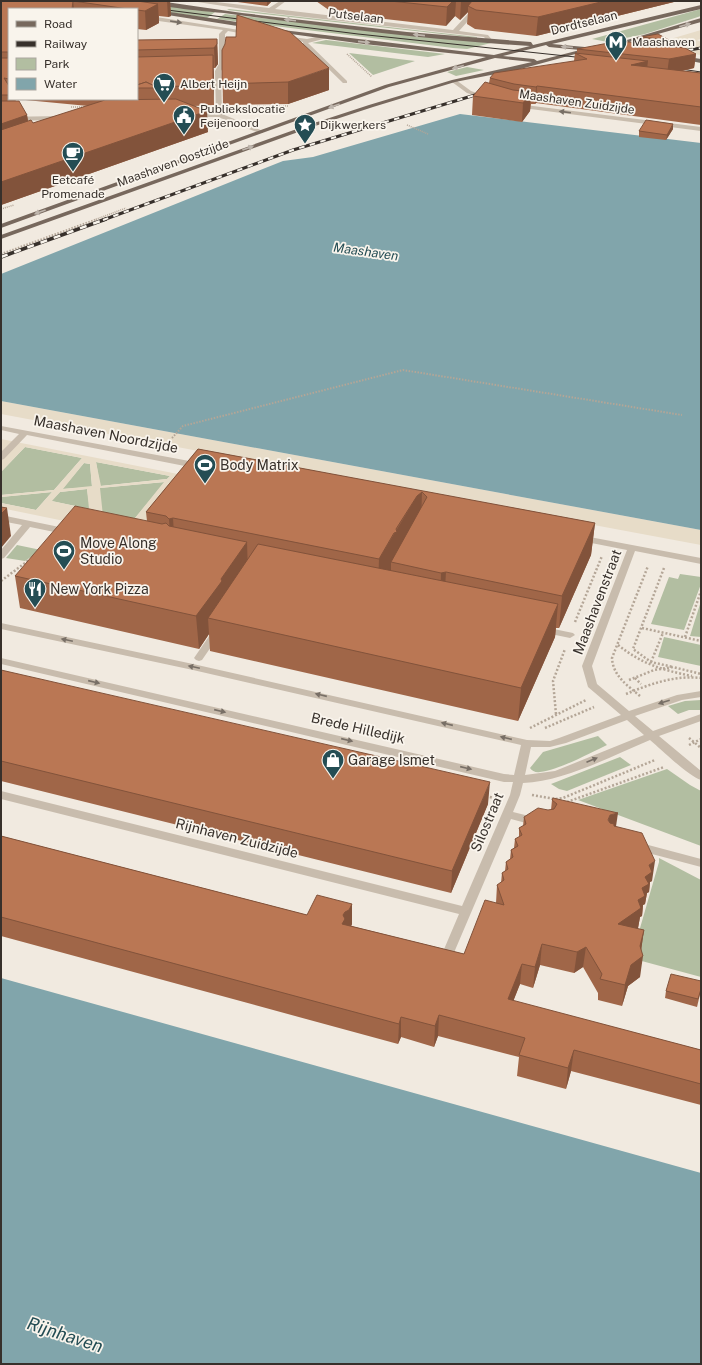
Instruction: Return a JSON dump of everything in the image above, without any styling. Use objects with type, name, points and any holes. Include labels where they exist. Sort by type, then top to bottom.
[{"type":"main road","name":"Putselaan","points":[[149,1],[220,12],[490,41],[541,45]]},
{"type":"main road","name":"Dordtselaan","points":[[496,57],[701,7]]},
{"type":"main road","points":[[154,12],[254,27]]},
{"type":"main road","name":"Dordtselaan","points":[[606,46],[701,20]]},
{"type":"main road","name":"Putselaan","points":[[270,29],[325,37],[556,64],[548,60]]},
{"type":"main road","points":[[638,45],[637,42],[643,37]]},
{"type":"main road","points":[[504,70],[523,60],[526,54],[514,43]]},
{"type":"main road","name":"Dordtselaan","points":[[539,62],[592,49],[541,45]]},
{"type":"main road","points":[[541,45],[542,56],[548,60]]},
{"type":"main road","points":[[469,54],[474,57],[473,63]]},
{"type":"main road","name":"Maashaven Oostzijde","points":[[1,226],[388,86],[496,57]]},
{"type":"main road","points":[[674,57],[701,61]]},
{"type":"main road","name":"Maashaven Oostzijde","points":[[1,237],[310,126],[454,81],[518,68],[539,62]]},
{"type":"street","name":"Putselaan","points":[[194,1],[486,36],[490,41]]},
{"type":"street","points":[[269,11],[283,1]]},
{"type":"street","points":[[455,32],[483,1]]},
{"type":"street","points":[[138,16],[255,34]]},
{"type":"street","points":[[218,115],[218,71],[222,64],[222,34],[226,30]]},
{"type":"street","name":"Putselaan","points":[[277,37],[307,41],[325,37]]},
{"type":"street","points":[[307,41],[305,43],[345,82]]},
{"type":"street","points":[[210,71],[218,71]]},
{"type":"street","points":[[454,81],[469,92],[494,100]]},
{"type":"street","name":"Maashaven Zuidzijde","points":[[512,105],[701,129]]},
{"type":"street","points":[[185,115],[218,115],[261,132]]},
{"type":"street","points":[[49,126],[51,118]]},
{"type":"street","points":[[1,119],[69,118]]},
{"type":"street","name":"Maashaven Noordzijde","points":[[1,428],[206,467]]},
{"type":"street","points":[[1,457],[25,433]]},
{"type":"street","points":[[1,518],[75,533]]},
{"type":"street","points":[[1,556],[28,523]]},
{"type":"street","points":[[571,536],[701,561]]},
{"type":"street","name":"Maashavenstraat","points":[[632,548],[587,666],[592,685],[701,776]]},
{"type":"street","points":[[199,658],[223,622]]},
{"type":"street","name":"Brede Hilledijk","points":[[1,626],[526,737],[550,744],[562,741],[681,697],[701,694]]},
{"type":"street","points":[[532,628],[570,636]]},
{"type":"street","name":"Brede Hilledijk","points":[[1,661],[504,778],[539,779],[558,774],[651,735],[701,717]]},
{"type":"street","name":"Silostraat","points":[[431,955],[446,959],[515,795],[526,737]]},
{"type":"street","name":"Rijnhaven Zuidzijde","points":[[1,795],[465,911]]},
{"type":"street","points":[[507,814],[548,825]]},
{"type":"street","points":[[628,843],[701,863]]},
{"type":"path","points":[[688,42],[693,44]]},
{"type":"path","points":[[343,51],[374,79]]},
{"type":"path","points":[[255,111],[256,106]]},
{"type":"path","points":[[236,107],[290,106]]},
{"type":"path","points":[[67,107],[90,107]]},
{"type":"path","points":[[407,125],[428,134]]},
{"type":"path","points":[[172,438],[183,426],[403,370],[682,415]]},
{"type":"path","points":[[602,555],[606,556]]},
{"type":"path","points":[[1,581],[31,558]]},
{"type":"path","points":[[644,699],[620,678],[612,666],[612,658],[646,569],[652,562]]},
{"type":"path","points":[[664,567],[633,649],[651,662],[701,674]]},
{"type":"path","points":[[685,638],[701,591]]},
{"type":"path","points":[[642,628],[701,641]]},
{"type":"path","points":[[651,662],[663,632]]},
{"type":"path","points":[[618,645],[640,662],[659,669],[701,678]]},
{"type":"path","points":[[629,680],[659,669],[673,667]]},
{"type":"path","points":[[628,693],[660,682],[694,677]]},
{"type":"path","points":[[635,678],[641,684]]},
{"type":"path","points":[[540,730],[592,708]]},
{"type":"path","points":[[526,737],[533,731]]},
{"type":"path","points":[[683,747],[701,739]]},
{"type":"green space","points":[[116,4],[176,7],[215,12],[207,18]]},
{"type":"green space","points":[[229,9],[477,37],[477,38],[227,10]]},
{"type":"green space","points":[[701,9],[701,16],[645,34],[608,42],[592,39]]},
{"type":"green space","points":[[225,14],[491,43],[467,49],[453,48],[217,19]]},
{"type":"green space","points":[[326,40],[445,54],[428,57],[312,43]]},
{"type":"green space","points":[[349,53],[415,61],[373,75]]},
{"type":"green space","points":[[467,67],[484,70],[456,76],[447,72]]},
{"type":"green space","points":[[25,447],[82,458],[54,490],[1,495],[1,472]]},
{"type":"green space","points":[[96,462],[170,476],[167,479],[100,486]]},
{"type":"green space","points":[[84,463],[90,464],[92,487],[62,489]]},
{"type":"green space","points":[[165,482],[131,523],[102,516],[99,488]]},
{"type":"green space","points":[[87,489],[90,509],[51,501],[60,492]]},
{"type":"green space","points":[[52,492],[36,510],[1,503],[1,497]]},
{"type":"green space","points":[[17,545],[41,550],[25,561],[6,558]]},
{"type":"green space","points":[[680,574],[701,577],[701,584],[684,630],[651,624],[669,577],[678,579]]},
{"type":"green space","points":[[701,601],[701,637],[690,636]]},
{"type":"green space","points":[[664,637],[701,645],[701,666],[658,657]]},
{"type":"green space","points":[[701,700],[701,710],[689,710],[678,714],[668,706],[685,701]]},
{"type":"green space","points":[[598,736],[607,745],[574,761],[548,771],[537,772],[530,768],[543,752]]},
{"type":"green space","points":[[620,757],[631,765],[567,791],[559,789],[551,784]]},
{"type":"green space","points":[[667,769],[701,791],[701,846],[578,800]]},
{"type":"green space","points":[[659,858],[701,880],[701,977],[638,960],[634,949]]},
{"type":"shaded area","points":[[701,30],[701,39],[697,40],[701,42],[701,55],[672,51],[664,42],[667,40]]},
{"type":"shaded area","points":[[1,401],[701,530],[701,545],[1,414]]},
{"type":"shaded area","points":[[1,439],[183,475],[152,539],[1,508],[1,503],[36,510],[52,492],[1,497],[1,495],[54,490],[82,458],[25,447],[1,472]],"holes":[[[96,462],[170,476],[167,479],[101,486]],[[84,463],[90,464],[92,486],[63,489]],[[164,482],[131,523],[103,516],[100,488]],[[87,489],[89,509],[52,501],[60,492]]]},
{"type":"water","name":"Maashaven","points":[[460,114],[701,143],[701,530],[1,401],[1,274],[283,161],[313,157]]},
{"type":"water","name":"Rijnhaven","points":[[1,978],[701,1173],[701,1364],[1,1364]]},
{"type":"building","points":[[1,1],[73,1],[72,8],[8,8],[8,52],[1,52]]},
{"type":"building","points":[[73,1],[137,1],[158,4],[145,11],[138,10],[138,8],[121,8]]},
{"type":"building","points":[[390,1],[453,1],[447,7]]},
{"type":"building","points":[[472,1],[605,1],[538,17],[476,10],[468,6]]},
{"type":"building","points":[[237,15],[290,32],[329,68],[288,82],[222,84],[222,50],[226,37],[236,37]]},
{"type":"building","points":[[658,34],[669,40],[641,37]]},
{"type":"building","points":[[217,39],[217,44],[214,48],[138,50],[138,40]]},
{"type":"building","points":[[619,41],[685,48],[696,54],[669,59],[577,49]]},
{"type":"building","points":[[575,53],[648,61],[631,65],[701,73],[701,107],[514,84],[490,78],[494,73],[587,59]]},
{"type":"building","points":[[213,55],[213,85],[156,87],[146,82],[138,85],[138,57]]},
{"type":"building","points":[[1,58],[8,58],[8,79],[4,78],[8,84],[8,95],[1,95]]},
{"type":"building","points":[[146,82],[159,88],[138,88],[138,85]]},
{"type":"building","points":[[485,82],[513,90],[531,92],[523,103],[473,96]]},
{"type":"building","points":[[176,99],[207,111],[1,182],[1,130],[31,120],[33,123],[105,100]]},
{"type":"building","points":[[1,101],[19,101],[27,115],[1,124]]},
{"type":"building","points":[[646,120],[673,124],[667,135],[639,131]]},
{"type":"building","points":[[198,449],[595,523],[562,596],[391,562],[427,497],[422,492],[417,496],[396,529],[397,532],[394,533],[379,559],[173,518],[169,519],[166,516],[146,512]]},
{"type":"building","points":[[75,506],[162,524],[166,523],[169,526],[247,542],[221,579],[222,581],[196,616],[15,576]]},
{"type":"building","points":[[1,507],[7,508],[1,514]]},
{"type":"building","points":[[258,544],[558,604],[521,688],[208,618]]},
{"type":"building","points":[[1,670],[490,782],[452,871],[1,761]]},
{"type":"building","points":[[553,798],[618,813],[610,815],[608,820],[610,823],[614,824],[614,826],[642,833],[655,861],[649,865],[652,872],[645,877],[649,884],[642,888],[645,896],[638,900],[641,908],[618,924],[644,930],[640,946],[643,956],[631,965],[625,985],[600,979],[602,974],[586,947],[577,952],[542,944],[535,967],[522,964],[508,999],[701,1050],[701,1084],[574,1050],[568,1068],[519,1055],[525,1038],[439,1015],[435,1026],[401,1017],[399,1024],[1,917],[1,836],[307,915],[317,895],[352,904],[349,910],[343,915],[345,919],[342,924],[464,954],[485,900],[504,905],[497,885],[504,880],[502,873],[508,869],[506,862],[513,857],[511,850],[518,846],[515,839],[522,835],[519,828],[526,824],[524,817],[538,808],[548,810],[554,809],[557,804],[552,800]]},
{"type":"building","points":[[671,974],[701,981],[701,989],[698,999],[666,991]]},
{"type":"tram line","points":[[159,9],[358,34],[585,58]]},
{"type":"tram line","points":[[674,68],[701,72]]},
{"type":"railway","points":[[677,52],[701,48]]},
{"type":"railway","points":[[103,220],[293,150],[485,92]]},
{"type":"railway","points":[[1,257],[106,219]]},
{"type":"place","name":"Maashaven","points":[[616,62]]},
{"type":"place","name":"Albert Heijn","points":[[164,104]]},
{"type":"place","name":"Publiekslocatie Feijenoord","points":[[184,136]]},
{"type":"place","name":"Dijkwerkers","points":[[305,144]]},
{"type":"place","name":"Eetcafé Promenade","points":[[73,172]]},
{"type":"place","name":"Body Matrix","points":[[205,484]]},
{"type":"place","name":"Move Along Studio","points":[[64,570]]},
{"type":"place","name":"New York Pizza","points":[[35,608]]},
{"type":"place","name":"Garage Ismet","points":[[333,780]]}]
